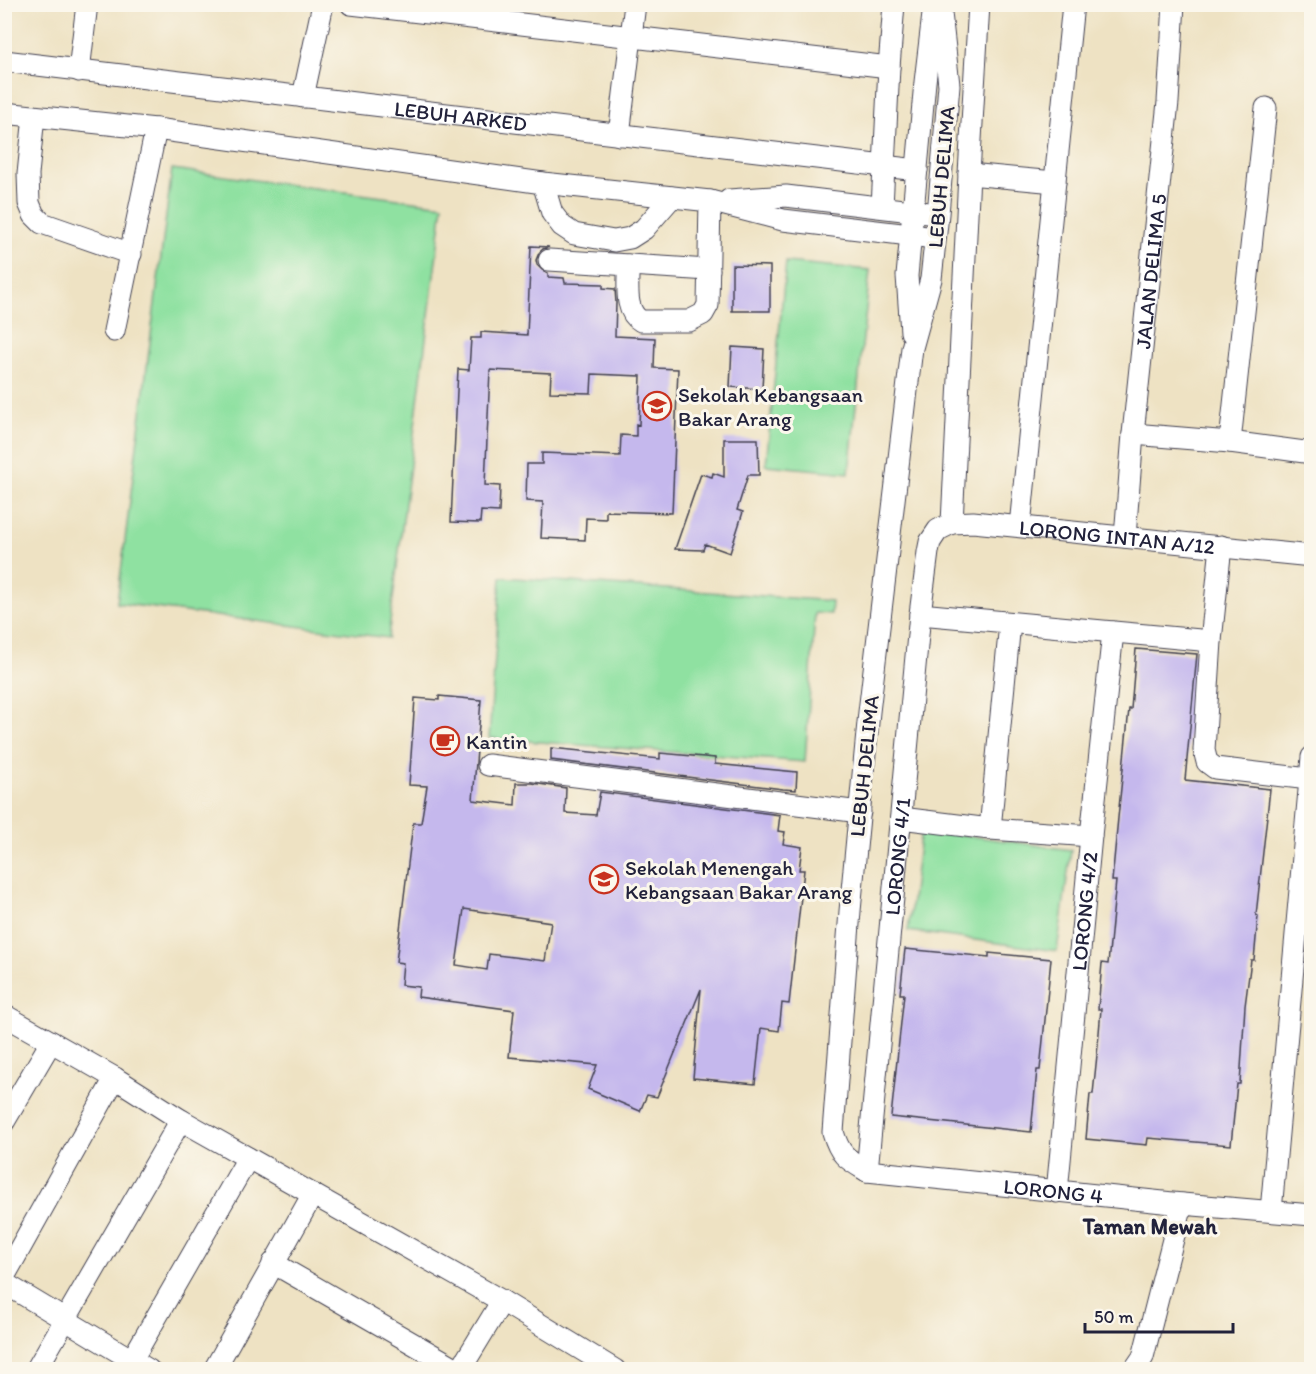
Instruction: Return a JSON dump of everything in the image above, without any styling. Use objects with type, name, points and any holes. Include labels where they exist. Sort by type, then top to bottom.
[{"type":"street","points":[[79,71],[87,4]]},
{"type":"street","points":[[303,97],[323,4]]},
{"type":"street","points":[[351,4],[889,67]]},
{"type":"street","points":[[619,135],[635,4]]},
{"type":"street","points":[[882,207],[894,4]]},
{"type":"street","name":"LEBUH DELIMA","points":[[912,348],[907,276],[934,4]]},
{"type":"street","name":"LEBUH DELIMA","points":[[867,1171],[838,1149],[833,1132],[848,935],[869,712],[912,348],[931,279],[938,214],[950,85],[940,4]]},
{"type":"street","points":[[952,523],[979,4]]},
{"type":"street","points":[[1020,526],[1073,4]]},
{"type":"street","name":"JALAN DELIMA 5","points":[[1125,537],[1133,434],[1168,102],[1174,4]]},
{"type":"street","name":"LEBUH ARKED","points":[[4,61],[917,170]]},
{"type":"street","points":[[1230,442],[1266,108]]},
{"type":"street","points":[[4,113],[156,129],[543,183],[710,201],[783,220],[935,238]]},
{"type":"street","points":[[34,116],[28,174],[29,203],[34,215],[42,223],[131,254]]},
{"type":"street","points":[[114,331],[156,129]]},
{"type":"street","points":[[969,174],[1055,182]]},
{"type":"street","points":[[543,183],[552,213],[562,225],[574,234],[614,241],[630,238],[644,229],[672,197]]},
{"type":"street","points":[[710,201],[786,196],[938,214]]},
{"type":"street","points":[[628,265],[629,305],[635,317],[641,321],[689,321],[703,314],[708,305],[710,201]]},
{"type":"street","points":[[549,260],[709,270]]},
{"type":"street","points":[[1133,434],[1230,442],[1311,453]]},
{"type":"street","name":"LORONG INTAN A/12","points":[[952,523],[973,522],[1020,526],[1311,556]]},
{"type":"street","name":"LORONG 4/1","points":[[867,1171],[920,614],[928,552],[930,542],[939,530],[952,523]]},
{"type":"street","points":[[1221,546],[1211,640],[1204,750],[1207,762],[1215,768],[1309,779]]},
{"type":"street","points":[[920,614],[1211,640]]},
{"type":"street","points":[[990,829],[1010,623]]},
{"type":"street","name":"LORONG 4/2","points":[[1057,1192],[1113,632]]},
{"type":"street","points":[[1270,1211],[1304,910],[1311,757]]},
{"type":"street","points":[[488,765],[860,812]]},
{"type":"street","points":[[901,818],[990,829],[1091,836]]},
{"type":"street","points":[[4,1015],[115,1078],[181,1120],[502,1301],[615,1370]]},
{"type":"street","points":[[7,1113],[51,1042]]},
{"type":"street","points":[[4,1277],[115,1078]]},
{"type":"street","points":[[36,1370],[181,1120]]},
{"type":"street","points":[[4,1283],[136,1366],[248,1158]]},
{"type":"street","name":"LORONG 4","points":[[867,1171],[1057,1192],[1311,1215]]},
{"type":"street","points":[[214,1370],[313,1194]]},
{"type":"street","points":[[1134,1370],[1143,1357],[1182,1204]]},
{"type":"street","points":[[273,1263],[460,1370],[502,1301]]},
{"type":"green space","points":[[172,169],[443,205],[388,638],[117,603]]},
{"type":"green space","points":[[786,262],[870,270],[849,473],[766,465]]},
{"type":"green space","points":[[501,577],[832,601],[831,614],[815,613],[805,762],[489,738]]},
{"type":"green space","points":[[921,829],[1071,850],[1057,951],[908,931]]},
{"type":"building","points":[[531,246],[549,247],[539,253],[536,260],[537,265],[548,273],[548,277],[564,278],[565,283],[603,284],[603,288],[615,289],[615,336],[655,338],[654,368],[678,369],[672,513],[606,511],[606,519],[586,518],[585,540],[541,538],[543,502],[526,501],[527,464],[542,464],[542,453],[620,456],[621,435],[636,436],[636,424],[639,425],[641,376],[592,374],[591,393],[550,392],[551,373],[490,370],[485,485],[500,486],[499,512],[481,511],[480,523],[451,522],[458,369],[469,370],[471,338],[481,338],[481,332],[527,335]]},
{"type":"building","points":[[732,265],[770,266],[770,311],[732,311]]},
{"type":"building","points":[[732,347],[764,349],[762,389],[730,387]]},
{"type":"building","points":[[724,439],[758,439],[759,475],[748,475],[737,510],[743,512],[730,553],[705,544],[703,550],[675,549],[701,474],[712,477],[713,473],[724,477]]},
{"type":"building","points":[[1136,649],[1197,654],[1185,780],[1270,789],[1256,915],[1258,916],[1254,960],[1251,960],[1245,1006],[1240,1084],[1237,1084],[1231,1145],[1148,1138],[1147,1145],[1086,1139],[1098,1045],[1102,963],[1108,964],[1116,881],[1112,881]]},
{"type":"building","points":[[439,696],[481,700],[473,800],[515,805],[516,783],[532,783],[566,788],[565,813],[596,815],[600,792],[780,815],[778,831],[785,832],[783,844],[802,847],[799,870],[804,870],[789,1004],[782,1003],[779,1031],[761,1028],[755,1084],[693,1078],[701,989],[657,1097],[647,1095],[640,1111],[588,1089],[597,1065],[509,1057],[514,1010],[418,997],[419,987],[401,985],[403,963],[396,962],[413,823],[421,823],[427,786],[409,785],[415,698],[439,700]],"holes":[[[464,909],[551,922],[545,961],[489,954],[487,970],[456,965]]]},
{"type":"building","points":[[551,748],[660,759],[660,753],[715,758],[715,764],[797,772],[796,790],[551,760]]},
{"type":"building","points":[[905,949],[989,957],[989,953],[1051,959],[1040,1070],[1037,1070],[1031,1132],[891,1117],[904,994],[900,994]]},
{"type":"place","name":"Sekolah Kebangsaan Bakar Arang","points":[[657,406]]},
{"type":"place","name":"Kantin","points":[[445,741]]},
{"type":"place","name":"Sekolah Menengah Kebangsaan Bakar Arang","points":[[604,879]]},
{"type":"district","name":"Taman Mewah","points":[[1150,1226]]}]
